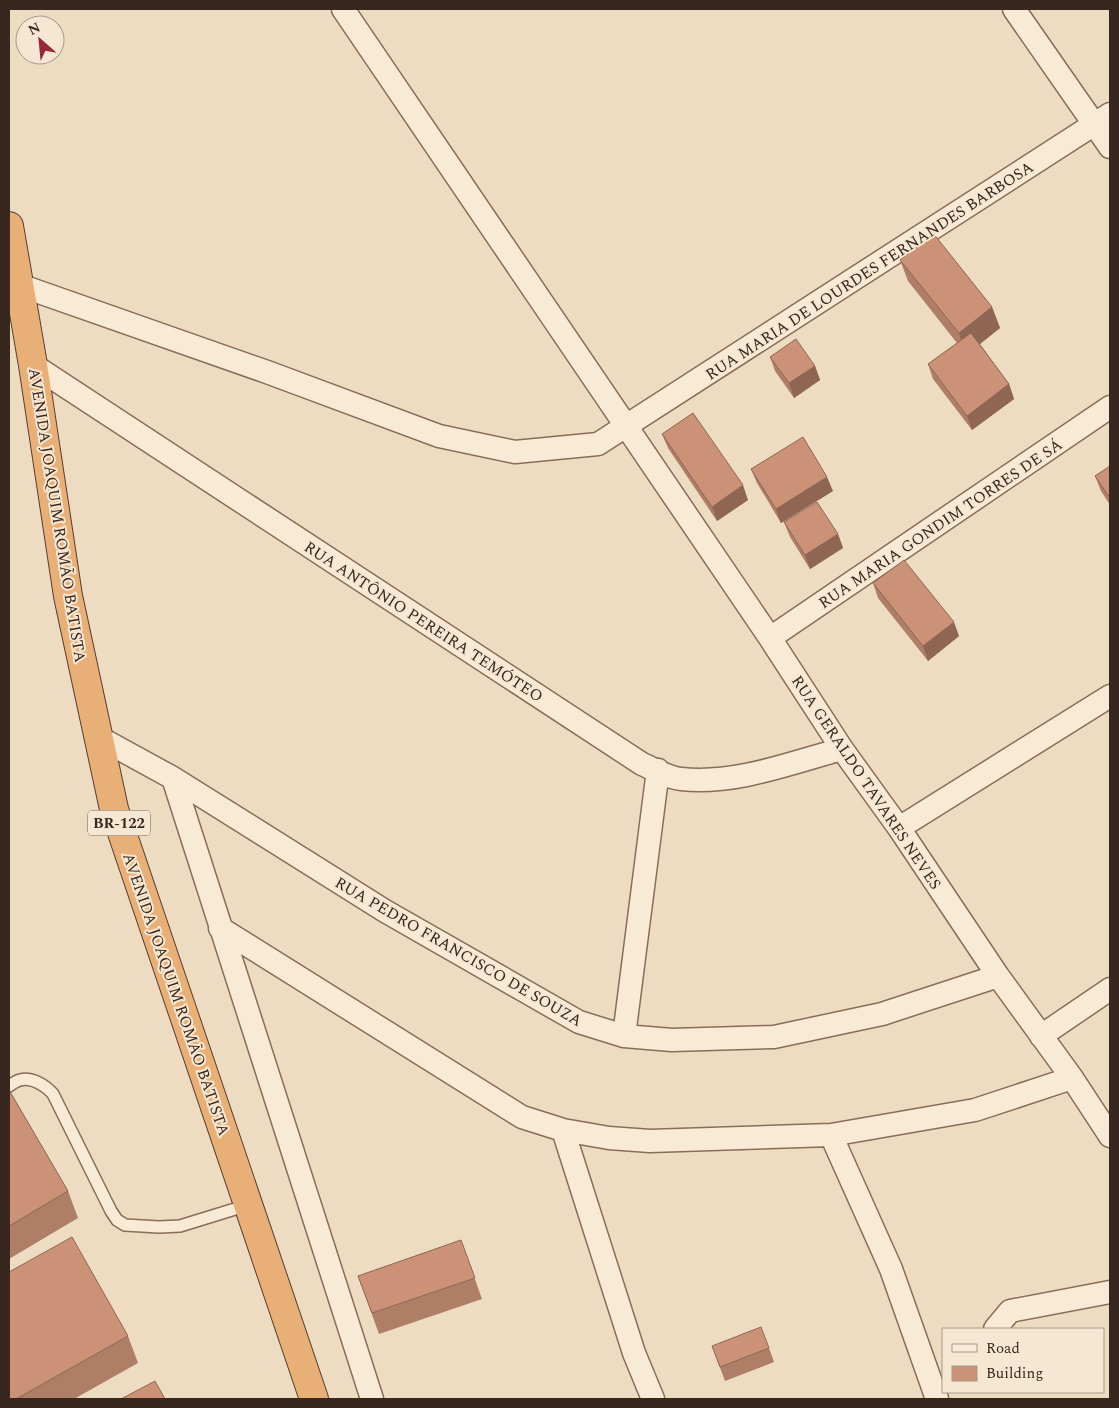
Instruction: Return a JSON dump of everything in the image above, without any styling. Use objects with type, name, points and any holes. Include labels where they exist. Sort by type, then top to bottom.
[{"type":"highway","name":"AVENIDA JOAQUIM ROMÃO BATISTA","points":[[9,226],[33,365],[68,596],[114,809],[314,1399]]},
{"type":"street","name":"RUA GERALDO TAVARES NEVES","points":[[343,9],[627,426],[842,748],[900,828],[998,976],[1072,1078],[1110,1136]]},
{"type":"street","points":[[1014,9],[1103,120],[1110,148]]},
{"type":"street","name":"RUA MARIA DE LOURDES FERNANDES BARBOSA","points":[[19,285],[439,436],[516,452],[598,444],[1103,120]]},
{"type":"street","name":"RUA ANTÔNIO PEREIRA TEMÓTEO","points":[[33,365],[642,764],[679,779],[724,779],[777,767],[842,748]]},
{"type":"street","name":"RUA MARIA GONDIM TORRES DE SÁ","points":[[770,638],[1110,408]]},
{"type":"street","points":[[900,828],[1110,696]]},
{"type":"street","name":"RUA PEDRO FRANCISCO DE SOUZA","points":[[98,737],[173,778],[385,911],[579,1022],[624,1036],[672,1040],[774,1037],[882,1014],[998,976]]},
{"type":"street","points":[[624,1036],[658,770]]},
{"type":"street","points":[[173,778],[372,1399]]},
{"type":"street","points":[[220,928],[522,1117],[563,1130],[609,1138],[650,1141],[831,1135],[975,1110],[1072,1078]]},
{"type":"street","points":[[1041,1036],[1110,989]]},
{"type":"street","points":[[563,1130],[634,1352],[652,1399]]},
{"type":"street","points":[[831,1135],[891,1269],[937,1399]]},
{"type":"street","points":[[996,1328],[1010,1311],[1110,1292]]},
{"type":"lane","points":[[9,1086],[21,1080],[37,1082],[46,1086],[52,1094],[111,1211],[117,1220],[125,1225],[180,1226],[248,1205]]},
{"type":"building","points":[[933,233],[992,307],[959,333],[900,260]]},
{"type":"building","points":[[971,333],[1009,384],[967,416],[928,364]]},
{"type":"building","points":[[796,339],[815,366],[789,383],[770,357]]},
{"type":"building","points":[[693,413],[743,485],[712,507],[662,434]]},
{"type":"building","points":[[803,437],[827,477],[776,509],[751,469]]},
{"type":"building","points":[[1110,466],[1110,498],[1095,476]]},
{"type":"building","points":[[817,502],[838,534],[805,555],[784,522]]},
{"type":"building","points":[[904,560],[954,622],[923,646],[873,583]]},
{"type":"building","points":[[9,1090],[68,1191],[9,1226]]},
{"type":"building","points":[[72,1237],[128,1336],[16,1399],[9,1399],[9,1272]]},
{"type":"building","points":[[461,1240],[475,1278],[372,1313],[358,1276]]},
{"type":"building","points":[[761,1327],[769,1348],[720,1367],[712,1346]]},
{"type":"building","points":[[155,1381],[165,1399],[121,1399]]}]
